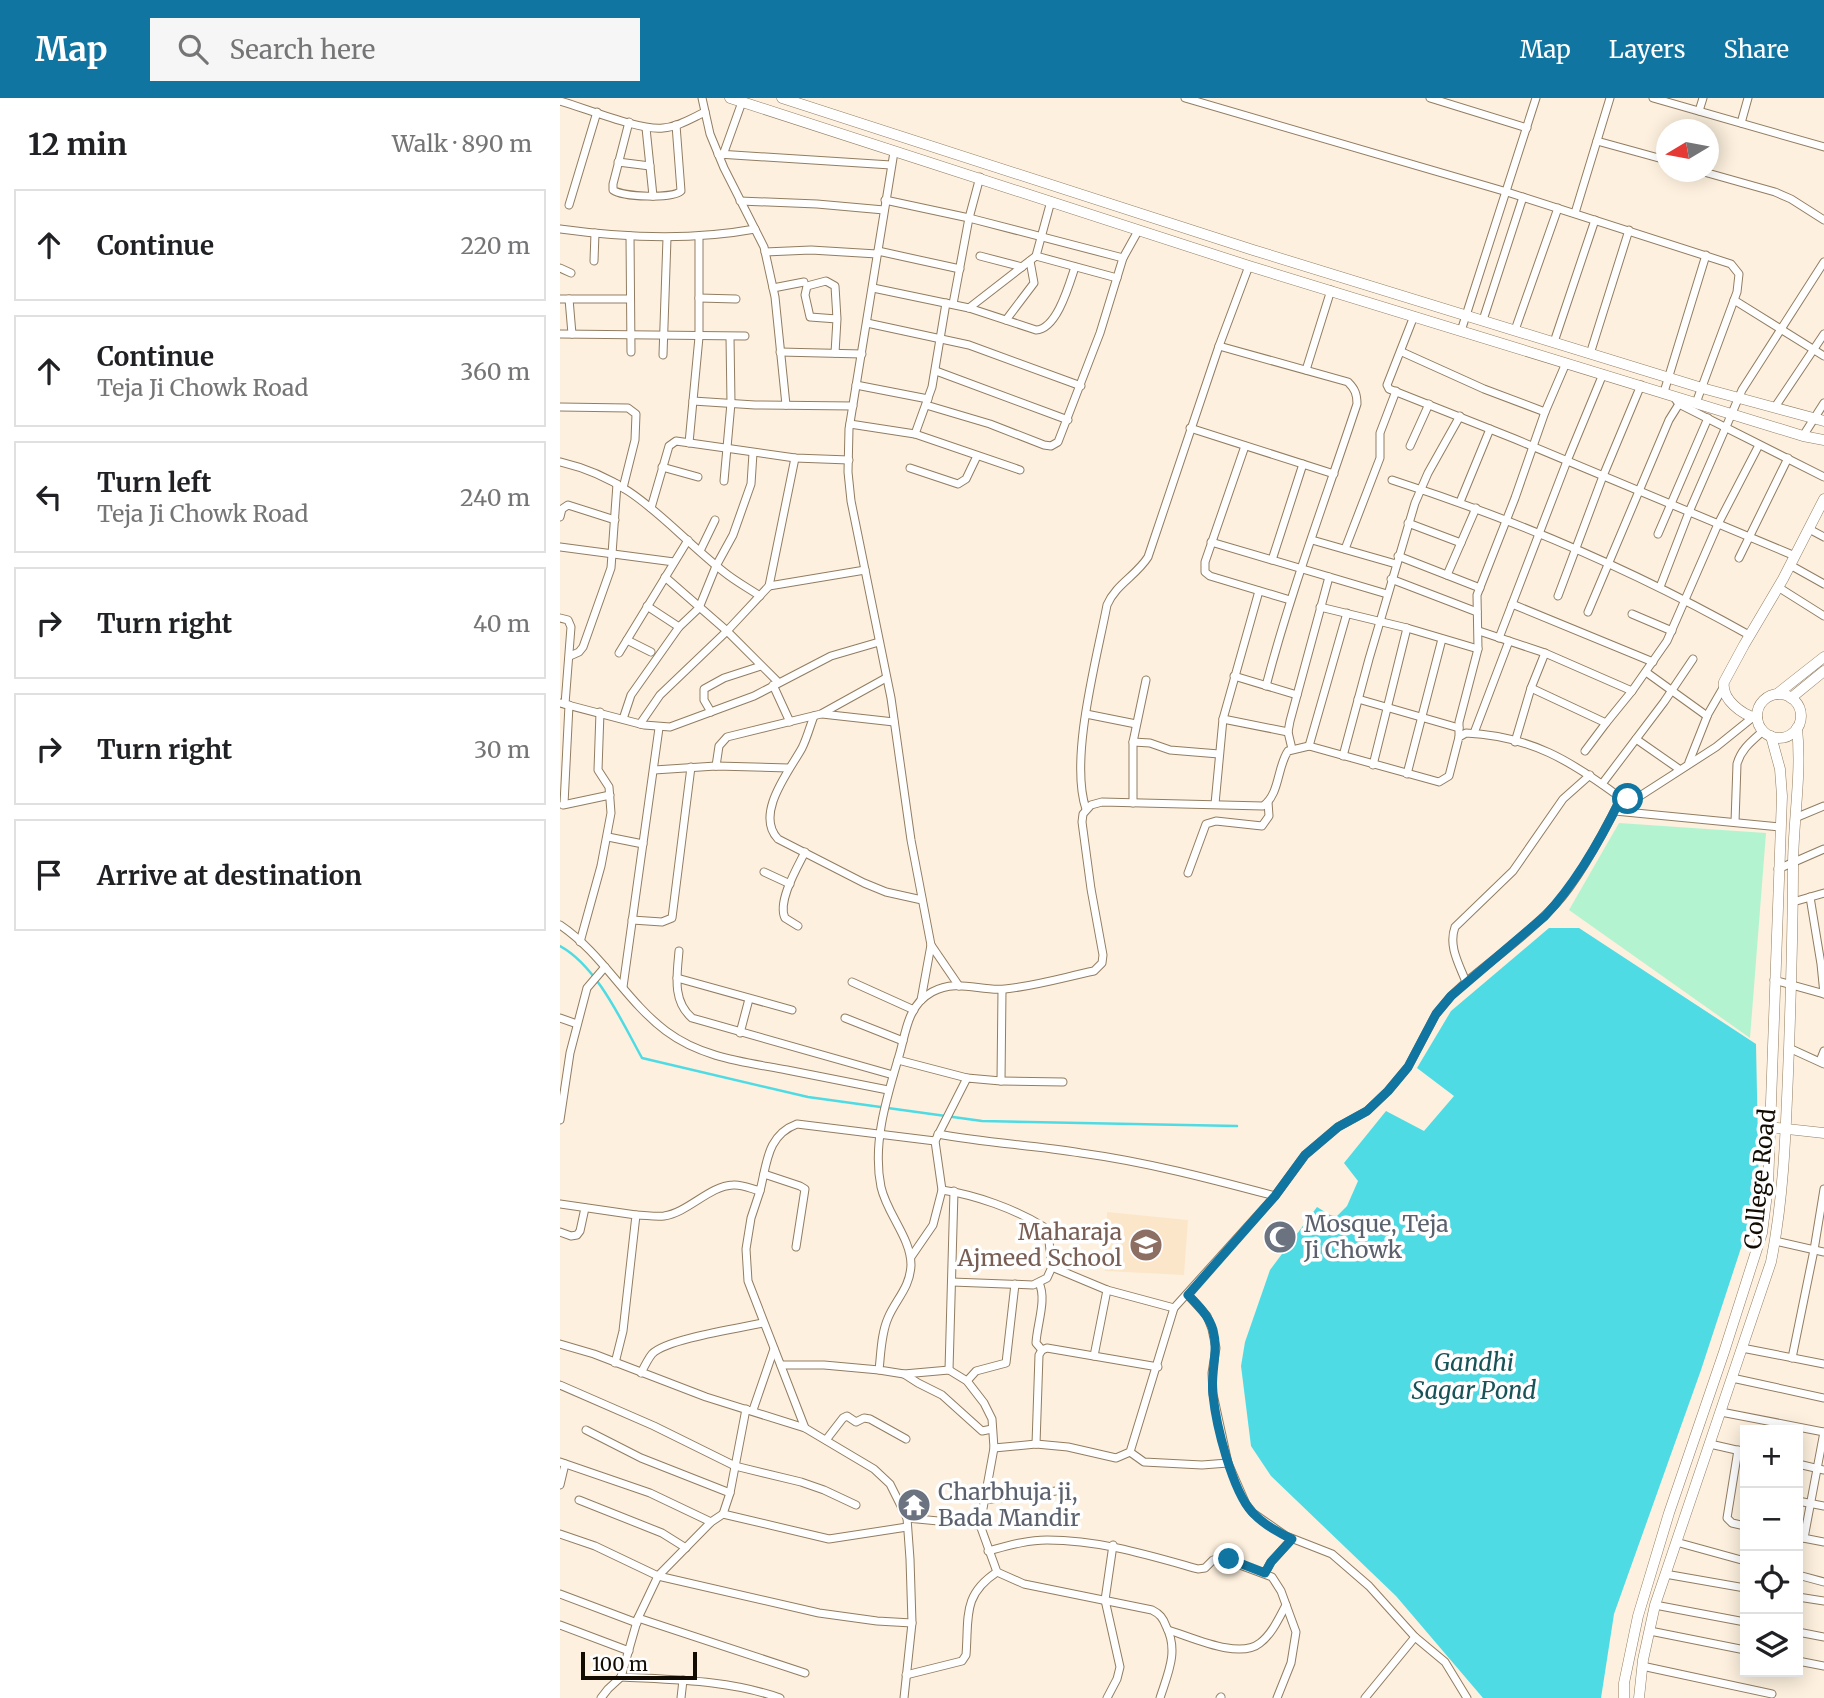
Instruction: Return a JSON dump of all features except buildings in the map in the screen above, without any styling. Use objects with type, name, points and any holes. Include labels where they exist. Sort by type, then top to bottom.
[{"type":"main road","points":[[782,98],[1220,240],[1702,388],[1820,419]]},
{"type":"main road","points":[[736,100],[1249,266],[1672,397],[1824,440]]},
{"type":"main road","points":[[1035,196],[1041,180]]},
{"type":"main road","points":[[1195,249],[1200,240],[1198,232]]},
{"type":"main road","points":[[1215,255],[1216,245],[1220,240]]},
{"type":"main road","points":[[1383,307],[1387,291]]},
{"type":"main road","points":[[1777,694],[1791,698],[1800,714],[1797,728],[1785,737],[1767,734],[1755,718],[1731,703],[1723,688],[1727,675],[1793,560],[1824,499]]},
{"type":"main road","points":[[1755,718],[1764,700],[1777,694],[1824,657]]},
{"type":"main road","points":[[1791,698],[1824,671]]},
{"type":"main road","name":"College Road","points":[[1639,1698],[1642,1666],[1655,1605],[1771,1262],[1782,1200],[1798,765],[1797,728]]},
{"type":"main road","name":"College Road","points":[[1624,1698],[1624,1683],[1638,1616],[1669,1513],[1762,1233],[1768,1186],[1782,783],[1767,734]]},
{"type":"main road","points":[[1769,1127],[1824,1133]]},
{"type":"street","points":[[702,98],[720,155],[765,252],[773,288],[786,405]]},
{"type":"street","points":[[1185,98],[1507,192],[1731,264],[1736,269],[1739,282],[1696,403]]},
{"type":"street","points":[[1216,108],[1219,98]]},
{"type":"street","points":[[1430,98],[1454,102],[1527,128]]},
{"type":"street","points":[[1461,331],[1536,98]]},
{"type":"street","points":[[1574,213],[1610,98]]},
{"type":"street","points":[[1653,98],[1824,147]]},
{"type":"street","points":[[1699,111],[1703,98]]},
{"type":"street","points":[[1741,122],[1748,98]]},
{"type":"street","points":[[720,155],[736,100]]},
{"type":"street","points":[[560,101],[646,128],[676,125],[705,112]]},
{"type":"street","points":[[569,205],[597,112]]},
{"type":"street","points":[[629,122],[613,184],[616,193],[653,196],[673,197],[681,191],[676,125]]},
{"type":"street","points":[[646,128],[653,196]]},
{"type":"street","points":[[1597,141],[1656,157]]},
{"type":"street","points":[[894,152],[850,424],[849,460],[851,501],[894,722],[911,840],[931,946],[921,1000]]},
{"type":"street","points":[[720,155],[891,165]]},
{"type":"street","points":[[618,162],[650,166]]},
{"type":"street","points":[[1719,176],[1775,192],[1824,220]]},
{"type":"street","points":[[915,434],[936,371],[941,337],[960,269],[980,177]]},
{"type":"street","points":[[1483,320],[1523,197]]},
{"type":"street","points":[[886,200],[969,218],[1123,258]]},
{"type":"street","points":[[740,201],[884,210]]},
{"type":"street","points":[[1006,320],[1034,283],[1033,259],[1051,201]]},
{"type":"street","points":[[1515,330],[1558,208]]},
{"type":"street","points":[[1554,342],[1595,220]]},
{"type":"street","points":[[560,229],[667,238],[699,237],[755,229]]},
{"type":"street","points":[[1590,354],[1629,230]]},
{"type":"street","points":[[856,385],[927,402],[1051,446],[1058,442],[1069,420],[1123,258],[1138,231]]},
{"type":"street","points":[[594,261],[595,233]]},
{"type":"street","points":[[630,236],[631,352]]},
{"type":"street","points":[[690,443],[699,337],[699,237]]},
{"type":"street","points":[[663,355],[667,238]]},
{"type":"street","points":[[765,252],[811,250],[878,253],[960,269]]},
{"type":"street","points":[[1588,612],[1669,420],[1672,397],[1668,376],[1706,255]]},
{"type":"street","points":[[979,256],[1022,267]]},
{"type":"street","points":[[970,308],[1033,259],[1117,278]]},
{"type":"street","points":[[1660,587],[1689,512],[1739,398],[1824,262]]},
{"type":"street","points":[[1086,809],[1080,782],[1083,730],[1107,605],[1113,592],[1134,575],[1147,556],[1249,266]]},
{"type":"street","points":[[560,268],[571,273]]},
{"type":"street","points":[[873,288],[970,308],[1036,330],[1048,327],[1061,305],[1075,268]]},
{"type":"street","points":[[835,353],[837,319],[835,286],[826,281],[807,286],[805,295],[810,317],[837,319]]},
{"type":"street","points":[[773,288],[804,282]]},
{"type":"street","points":[[1306,370],[1331,290]]},
{"type":"street","points":[[699,298],[736,299]]},
{"type":"street","points":[[560,299],[630,299]]},
{"type":"street","points":[[569,299],[572,334]]},
{"type":"street","points":[[1734,300],[1824,356]]},
{"type":"street","points":[[1414,316],[1387,385],[1389,389],[1749,537],[1793,560],[1824,584]]},
{"type":"street","points":[[867,323],[941,337],[996,354],[1081,386]]},
{"type":"street","points":[[560,334],[745,336]]},
{"type":"street","points":[[1775,407],[1824,334]]},
{"type":"street","points":[[724,481],[731,403],[730,337]]},
{"type":"street","points":[[1219,346],[1348,382],[1354,387],[1357,396],[1357,404],[1334,474],[1300,568],[1266,686]]},
{"type":"street","points":[[780,352],[862,354]]},
{"type":"street","points":[[1402,352],[1484,389],[1545,412]]},
{"type":"street","points":[[879,1370],[882,1336],[887,1318],[907,1288],[911,1257],[909,1247],[891,1216],[881,1187],[881,1133],[887,1092],[914,1010],[921,1000],[933,991],[975,985],[1002,990],[1094,971],[1102,963],[1103,955],[1082,822],[1083,814],[1091,805],[1102,802],[1263,806],[1272,796],[1282,760],[1292,749],[1309,746],[1430,781],[1444,780],[1452,771],[1459,728],[1478,649],[1477,595],[1566,363]]},
{"type":"street","points":[[936,371],[1069,420]]},
{"type":"street","points":[[1499,638],[1603,374]]},
{"type":"street","points":[[1558,596],[1603,476],[1641,386]]},
{"type":"street","points":[[1345,549],[1380,458],[1380,433],[1396,391]]},
{"type":"street","points":[[1672,397],[1726,429],[1824,477]]},
{"type":"street","points":[[693,401],[853,406]]},
{"type":"street","points":[[1803,436],[1820,419],[1824,403]]},
{"type":"street","points":[[1410,446],[1430,404]]},
{"type":"street","points":[[560,407],[628,408],[636,414],[635,440],[620,486],[608,578],[583,647],[570,656]]},
{"type":"street","points":[[1343,756],[1408,523],[1420,489],[1460,416]]},
{"type":"street","points":[[1658,534],[1708,418]]},
{"type":"street","points":[[850,424],[915,434],[1020,470]]},
{"type":"street","points":[[1190,428],[1334,474]]},
{"type":"street","points":[[1460,502],[1490,429]]},
{"type":"street","points":[[652,508],[671,443],[690,443],[795,458],[849,460]]},
{"type":"street","points":[[1585,751],[1646,672],[1672,631],[1718,524],[1759,445]]},
{"type":"street","points":[[1245,446],[1211,542],[1205,572],[1210,576],[1290,600]]},
{"type":"street","points":[[623,719],[631,695],[679,627],[699,608],[716,566],[733,535],[751,484],[753,453]]},
{"type":"street","points":[[910,468],[958,484],[966,479],[977,456]]},
{"type":"street","points":[[640,724],[660,695],[727,631],[769,586],[795,458]]},
{"type":"street","points":[[1739,558],[1788,458]]},
{"type":"street","points":[[560,462],[588,468],[620,486],[652,508],[716,566],[760,596]]},
{"type":"street","points":[[1272,560],[1303,464]]},
{"type":"street","points":[[662,467],[698,477]]},
{"type":"street","points":[[1392,480],[1460,502],[1576,548],[1687,600],[1749,635]]},
{"type":"street","points":[[560,517],[562,509],[568,505],[615,520]]},
{"type":"street","points":[[1447,575],[1476,508]]},
{"type":"street","points":[[700,551],[715,520]]},
{"type":"street","points":[[1408,523],[1461,543]]},
{"type":"street","points":[[1809,529],[1824,537]]},
{"type":"street","points":[[619,653],[688,540]]},
{"type":"street","points":[[1312,540],[1397,560],[1480,588]]},
{"type":"street","points":[[1211,542],[1387,594]]},
{"type":"street","points":[[560,547],[674,562]]},
{"type":"street","points":[[769,586],[865,570]]},
{"type":"street","points":[[665,577],[727,631],[761,666],[776,684],[790,722]]},
{"type":"street","points":[[1292,749],[1288,732],[1329,577]]},
{"type":"street","points":[[1391,579],[1477,612]]},
{"type":"street","points":[[1778,587],[1821,614],[1824,602]]},
{"type":"street","points":[[1215,804],[1223,719],[1259,591]]},
{"type":"street","points":[[1512,604],[1653,662]]},
{"type":"street","points":[[647,606],[679,627]]},
{"type":"street","points":[[1320,607],[1478,649]]},
{"type":"street","points":[[1309,746],[1347,613]]},
{"type":"street","points":[[1632,614],[1672,631]]},
{"type":"street","points":[[560,618],[568,620],[571,627],[565,704],[562,805],[610,795]]},
{"type":"street","points":[[1373,765],[1406,628]]},
{"type":"street","points":[[1479,631],[1545,653],[1632,691]]},
{"type":"street","points":[[1407,774],[1442,639]]},
{"type":"street","points":[[627,640],[651,652]]},
{"type":"street","points":[[1474,733],[1509,641]]},
{"type":"street","points":[[565,704],[640,724],[670,727],[754,696],[831,656],[879,642]]},
{"type":"street","points":[[1515,742],[1545,653]]},
{"type":"street","points":[[1602,784],[1693,659]]},
{"type":"street","points":[[711,712],[704,700],[704,689],[724,678],[761,666]]},
{"type":"street","points":[[1646,672],[1707,716]]},
{"type":"street","points":[[1234,676],[1297,695]]},
{"type":"street","points":[[716,766],[719,746],[727,737],[817,715],[886,678]]},
{"type":"street","points":[[1133,803],[1133,742],[1146,680]]},
{"type":"street","points":[[1531,688],[1606,723]]},
{"type":"street","points":[[1688,762],[1707,716],[1723,688]]},
{"type":"street","points":[[1358,699],[1459,728]]},
{"type":"street","points":[[580,942],[608,837],[611,813],[607,782],[598,770],[600,712]]},
{"type":"street","points":[[1086,714],[1136,724]]},
{"type":"street","points":[[817,715],[894,722]]},
{"type":"street","points":[[817,715],[776,794],[770,826],[778,839],[886,892],[922,900]]},
{"type":"street","points":[[1459,737],[1474,733],[1540,748],[1570,762],[1621,798],[1628,799],[1640,796],[1688,762],[1716,747],[1755,718]]},
{"type":"street","points":[[1223,719],[1288,732]]},
{"type":"street","points":[[623,987],[659,728]]},
{"type":"street","points":[[1735,822],[1739,757],[1744,749],[1767,734]]},
{"type":"street","points":[[1636,739],[1679,769]]},
{"type":"street","points":[[1133,742],[1150,743],[1170,750],[1219,754]]},
{"type":"street","points":[[654,771],[716,766],[789,768]]},
{"type":"street","points":[[632,920],[662,922],[672,918],[691,767]]},
{"type":"street","points":[[1466,982],[1452,948],[1451,936],[1455,927],[1513,871],[1563,799],[1590,775]]},
{"type":"street","points":[[994,1448],[1036,1444],[1068,1447],[1116,1458],[1130,1451],[1174,1308],[1275,1196],[1305,1155],[1338,1127],[1367,1111],[1388,1091],[1408,1067],[1436,1014],[1451,996],[1559,902],[1621,798]]},
{"type":"street","points":[[1188,873],[1206,824],[1216,821],[1262,826],[1269,816],[1268,802]]},
{"type":"street","points":[[1795,818],[1824,806]]},
{"type":"street","points":[[1615,811],[1780,827]]},
{"type":"street","points":[[608,837],[643,844]]},
{"type":"street","points":[[1778,869],[1824,849]]},
{"type":"street","points":[[798,926],[785,918],[782,909],[804,852]]},
{"type":"street","points":[[764,872],[790,884]]},
{"type":"street","points":[[1793,902],[1824,893]]},
{"type":"street","points":[[1774,980],[1824,994],[1810,897]]},
{"type":"street","points":[[560,926],[580,942],[602,970],[623,987],[666,1031],[701,1051],[727,1059],[887,1092]]},
{"type":"street","points":[[931,946],[958,986]]},
{"type":"street","points":[[679,951],[677,993],[684,1011],[692,1018],[892,1075]]},
{"type":"street","points":[[560,1120],[577,1024],[589,983],[602,970]]},
{"type":"street","points":[[677,978],[792,1010]]},
{"type":"street","points":[[852,982],[914,1010]]},
{"type":"street","points":[[1001,1081],[1002,990]]},
{"type":"street","points":[[740,1033],[749,999]]},
{"type":"street","points":[[560,1018],[577,1024]]},
{"type":"street","points":[[845,1018],[903,1041]]},
{"type":"street","points":[[1788,1048],[1822,1063],[1824,1051]]},
{"type":"street","points":[[560,1049],[570,1052]]},
{"type":"street","points":[[898,1060],[967,1078],[1063,1082]]},
{"type":"street","points":[[911,1257],[933,1225],[942,1190],[936,1137],[967,1078]]},
{"type":"street","points":[[805,1428],[763,1323],[748,1280],[746,1265],[751,1217],[773,1144],[780,1132],[797,1124],[1081,1153],[1202,1176],[1275,1196]]},
{"type":"street","points":[[764,1174],[805,1189],[796,1247]]},
{"type":"street","points":[[560,1204],[636,1215],[668,1215],[698,1202],[719,1188],[736,1184],[760,1191]]},
{"type":"street","points":[[1792,1358],[1824,1189]]},
{"type":"street","points":[[942,1190],[954,1191],[1000,1206],[1044,1227],[1048,1234],[1052,1267],[1047,1278],[1033,1285],[952,1282]]},
{"type":"street","points":[[949,1370],[954,1191]]},
{"type":"street","points":[[560,1231],[571,1236],[577,1235],[585,1208]]},
{"type":"street","points":[[615,1363],[623,1331],[636,1215]]},
{"type":"street","points":[[1775,1241],[1824,1252]]},
{"type":"street","points":[[1052,1267],[1107,1290],[1174,1308]]},
{"type":"street","points":[[1039,1283],[1044,1292],[1037,1323],[1036,1343],[1042,1349]]},
{"type":"street","points":[[967,1381],[976,1371],[1006,1363],[1015,1284]]},
{"type":"street","points":[[1094,1356],[1107,1290]]},
{"type":"street","points":[[1188,1295],[1207,1317],[1212,1328],[1216,1348],[1212,1373],[1213,1394],[1228,1463],[1253,1513],[1292,1539],[1332,1554],[1369,1586],[1415,1637],[1445,1662],[1467,1698]]},
{"type":"street","points":[[641,1373],[652,1353],[662,1347],[763,1323]]},
{"type":"street","points":[[560,1344],[706,1397],[805,1428],[874,1469],[890,1484],[906,1518],[907,1527],[912,1623],[904,1698]]},
{"type":"street","points":[[1742,1348],[1824,1364]]},
{"type":"street","points":[[601,1698],[621,1677],[638,1621],[658,1576],[711,1522],[723,1514],[750,1409],[774,1349]]},
{"type":"street","points":[[1042,1349],[1158,1367]]},
{"type":"street","points":[[1036,1444],[1039,1355],[1042,1349]]},
{"type":"street","points":[[781,1365],[824,1365],[904,1374],[949,1370],[967,1381],[984,1403],[992,1419],[994,1448],[983,1500],[981,1525],[997,1572],[1024,1584],[1152,1610],[1160,1614],[1168,1630],[1174,1653],[1160,1698]]},
{"type":"street","points":[[904,1374],[942,1395],[982,1431],[992,1429]]},
{"type":"street","points":[[1732,1378],[1824,1398]]},
{"type":"street","points":[[560,1385],[654,1426],[735,1466],[801,1482],[856,1505]]},
{"type":"street","points":[[1721,1412],[1824,1432],[1821,1469],[1803,1530]]},
{"type":"street","points":[[826,1440],[847,1416],[856,1422],[864,1418],[870,1419],[906,1439]]},
{"type":"street","points":[[586,1430],[641,1458],[730,1493]]},
{"type":"street","points":[[1710,1444],[1740,1451]]},
{"type":"street","points":[[1130,1451],[1144,1462],[1202,1465],[1228,1463]]},
{"type":"street","points":[[1740,1460],[1727,1518],[1740,1525]]},
{"type":"street","points":[[560,1485],[562,1463],[650,1493],[711,1522]]},
{"type":"street","points":[[1803,1465],[1821,1469]]},
{"type":"street","points":[[983,1500],[1056,1491]]},
{"type":"street","points":[[579,1500],[662,1532],[686,1548]]},
{"type":"street","points":[[1803,1502],[1824,1506]]},
{"type":"street","points":[[723,1514],[828,1539],[907,1527]]},
{"type":"street","points":[[906,1518],[981,1525]]},
{"type":"street","points":[[560,1534],[596,1546],[658,1576],[819,1613],[912,1623]]},
{"type":"street","points":[[1803,1537],[1824,1542]]},
{"type":"street","points":[[1265,1573],[1271,1562],[1292,1539]]},
{"type":"street","points":[[988,1550],[1047,1540],[1112,1545],[1198,1569],[1205,1568],[1213,1560],[1221,1558],[1265,1573],[1272,1577],[1294,1622],[1296,1632],[1291,1663],[1277,1698]]},
{"type":"street","points":[[1676,1542],[1740,1560]]},
{"type":"street","points":[[1107,1698],[1120,1667],[1105,1600],[1112,1545]]},
{"type":"street","points":[[906,1675],[962,1661],[966,1655],[969,1608],[973,1594],[980,1584],[997,1572]]},
{"type":"street","points":[[1665,1574],[1740,1587]]},
{"type":"street","points":[[1803,1576],[1824,1582]]},
{"type":"street","points":[[560,1594],[805,1673]]},
{"type":"street","points":[[1803,1598],[1824,1601]]},
{"type":"street","points":[[1168,1630],[1231,1650],[1246,1648],[1259,1644],[1286,1605]]},
{"type":"street","points":[[1655,1605],[1740,1621]]},
{"type":"street","points":[[560,1625],[629,1651]]},
{"type":"street","points":[[1803,1633],[1823,1636],[1824,1626]]},
{"type":"street","points":[[1650,1632],[1740,1649]]},
{"type":"street","points":[[1365,1698],[1415,1637]]},
{"type":"street","points":[[1803,1662],[1824,1666]]},
{"type":"street","points":[[1642,1666],[1772,1694]]},
{"type":"street","points":[[621,1677],[732,1685],[780,1698]]},
{"type":"street","points":[[681,1698],[683,1680]]},
{"type":"shaded area","name":"Maharaja Ajmeed School","points":[[1107,1212],[1188,1220],[1184,1275],[1105,1271]]},
{"type":"green space","points":[[1619,823],[1766,833],[1750,1038],[1569,910]]},
{"type":"water","name":"Gandhi Sagar Pond","points":[[1549,928],[1579,928],[1756,1044],[1759,1193],[1701,1370],[1614,1614],[1601,1698],[1483,1698],[1396,1596],[1271,1476],[1251,1446],[1241,1366],[1245,1342],[1270,1270],[1317,1207],[1337,1216],[1347,1206],[1358,1181],[1344,1163],[1386,1111],[1424,1131],[1454,1096],[1417,1068],[1451,1011]]},
{"type":"waterway","points":[[560,946],[586,967],[597,981],[642,1058],[808,1097],[982,1121],[1237,1126]]},
{"type":"place","name":"Mosque, Teja Ji Chowk","points":[[1280,1237]]},
{"type":"place","name":"Maharaja Ajmeed School","points":[[1146,1245]]},
{"type":"place","name":"Charbhuja ji, Bada Mandir","points":[[914,1505]]},
{"type":"route","points":[[1229,1559],[1265,1573],[1271,1562],[1292,1539],[1253,1513],[1246,1504],[1228,1463],[1213,1394],[1212,1373],[1216,1348],[1212,1328],[1207,1317],[1188,1295],[1275,1196],[1305,1155],[1338,1127],[1367,1111],[1388,1091],[1408,1067],[1436,1014],[1451,996],[1559,902],[1621,798],[1628,799]]}]
